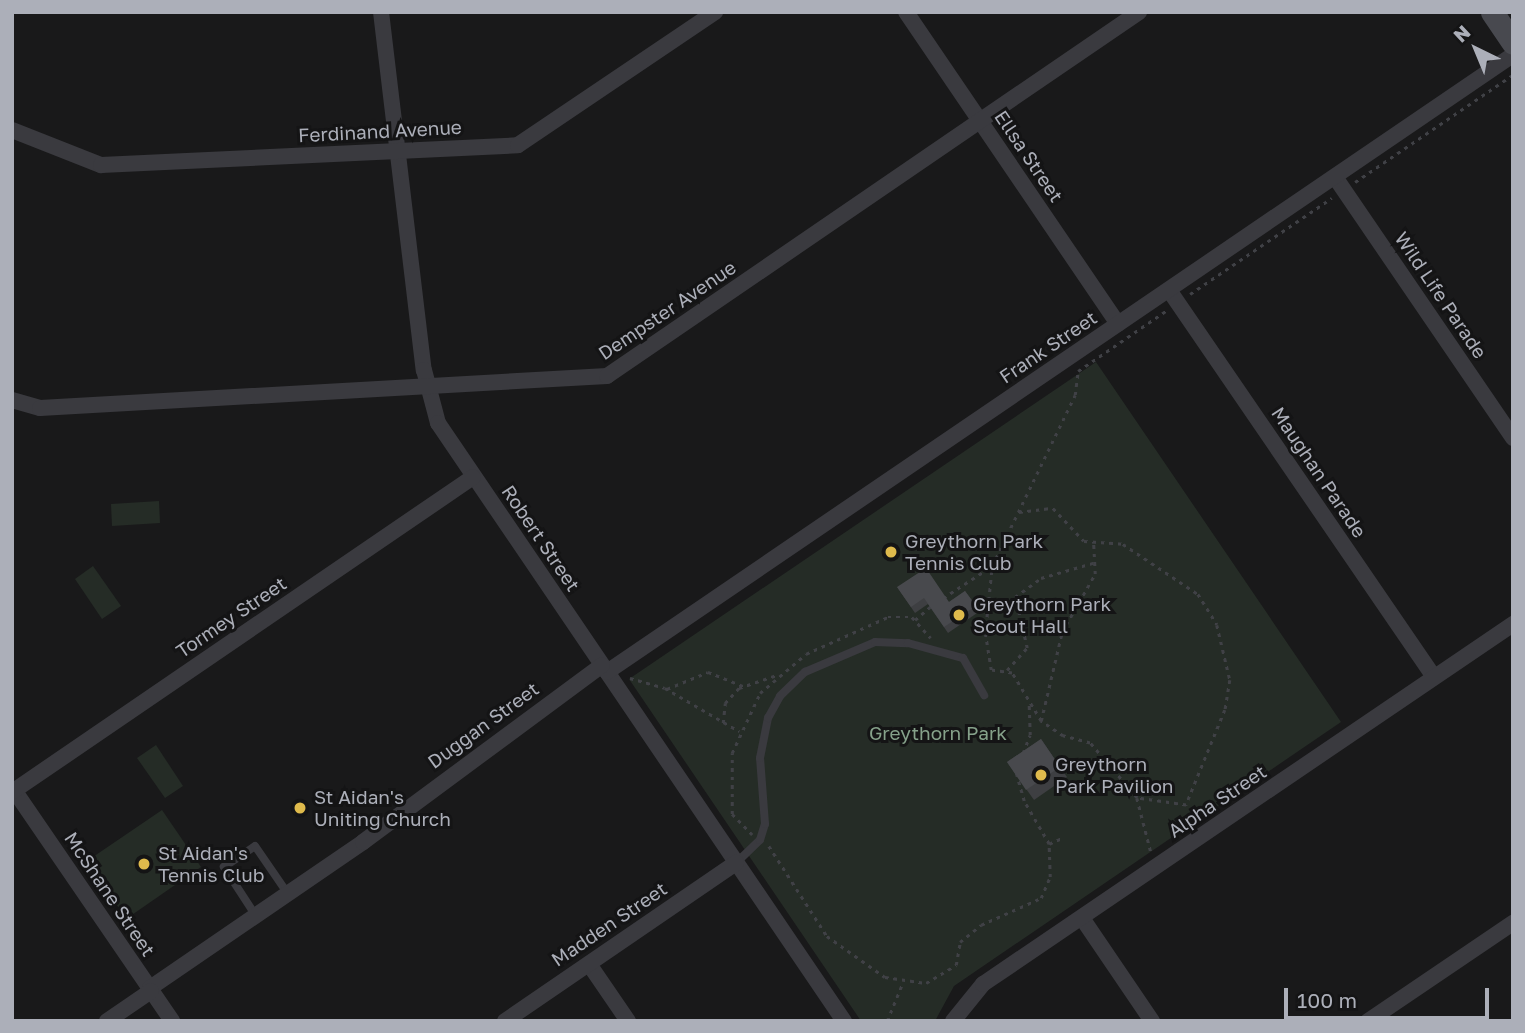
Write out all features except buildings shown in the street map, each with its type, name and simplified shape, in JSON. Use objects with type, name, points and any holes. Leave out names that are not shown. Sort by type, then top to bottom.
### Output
[{"type":"main road","points":[[1492,12],[1513,43]]},
{"type":"street","name":"Robert Street","points":[[381,12],[426,389],[438,423],[844,1021]]},
{"type":"street","name":"Ferdinand Avenue","points":[[12,130],[101,165],[397,151],[527,141],[715,12]]},
{"type":"street","name":"Ellsa Street","points":[[906,12],[1118,324]]},
{"type":"street","name":"Dempster Avenue","points":[[12,400],[40,408],[426,389],[614,374],[1139,12]]},
{"type":"street","name":"Frank Street","points":[[604,669],[1513,55]]},
{"type":"street","name":"Wild Life Parade","points":[[1335,177],[1513,438]]},
{"type":"street","name":"Maughan Parade","points":[[1169,289],[1434,677]]},
{"type":"street","name":"Tormey Street","points":[[13,791],[473,477]]},
{"type":"street","name":"Alpha Street","points":[[953,1021],[976,989],[1513,624]]},
{"type":"street","name":"Duggan Street","points":[[107,1021],[604,669]]},
{"type":"street","name":"McShane Street","points":[[13,791],[172,1021]]},
{"type":"street","name":"Madden Street","points":[[505,1021],[736,863]]},
{"type":"street","points":[[1082,918],[1152,1021]]},
{"type":"street","points":[[1368,1021],[1513,923]]},
{"type":"street","points":[[589,964],[628,1021]]},
{"type":"lane","points":[[736,863],[760,840],[766,813],[761,744],[772,707],[789,686],[821,663],[875,642],[948,650],[963,658],[984,695]]},
{"type":"lane","points":[[256,916],[224,867],[255,846],[288,894]]},
{"type":"path","points":[[1096,562],[1041,578],[1015,597],[1027,648],[1007,670],[991,670],[986,652],[984,601],[992,566],[1019,512],[1053,508],[1070,532],[1093,540],[1123,544],[1198,594],[1217,625],[1230,680],[1225,710],[1186,805],[1137,798]]},
{"type":"path","points":[[1041,722],[1062,632],[1086,596],[1096,562],[1093,540]]},
{"type":"path","points":[[723,723],[725,703],[743,686],[780,674],[873,623],[915,620],[992,566]]},
{"type":"path","points":[[915,620],[948,650]]},
{"type":"path","points":[[1007,670],[1041,722],[1090,743],[1137,798],[1151,854]]},
{"type":"path","points":[[667,689],[708,672],[743,686]]},
{"type":"path","points":[[780,674],[746,711],[732,753],[732,814],[760,840],[827,936],[867,968],[903,982],[926,984],[956,965],[960,942],[981,925],[1041,898],[1050,877],[1049,844],[1014,774],[1030,735],[1028,702]]},
{"type":"path","points":[[625,676],[667,689],[739,732]]},
{"type":"path","points":[[1049,844],[1062,838]]},
{"type":"path","points":[[887,1021],[903,982]]},
{"type":"green space","name":"Greythorn Park","points":[[1096,362],[1341,722],[954,986],[935,1021],[861,1021],[629,679]]},
{"type":"green space","points":[[159,501],[160,523],[112,526],[111,504]]},
{"type":"green space","points":[[93,566],[121,606],[102,619],[75,579]]},
{"type":"green space","points":[[156,745],[183,786],[165,798],[137,758]]},
{"type":"green space","name":"St Aidan's Tennis Club","points":[[162,810],[201,867],[126,919],[87,861]]},
{"type":"place","name":"Greythorn Park Tennis Club","points":[[891,552]]},
{"type":"place","name":"Greythorn Park Scout Hall","points":[[959,615]]},
{"type":"place","name":"Greythorn Park Pavilion","points":[[1041,775]]},
{"type":"place","name":"St Aidan's Uniting Church","points":[[300,808]]},
{"type":"place","name":"St Aidan's Tennis Club","points":[[144,864]]}]
